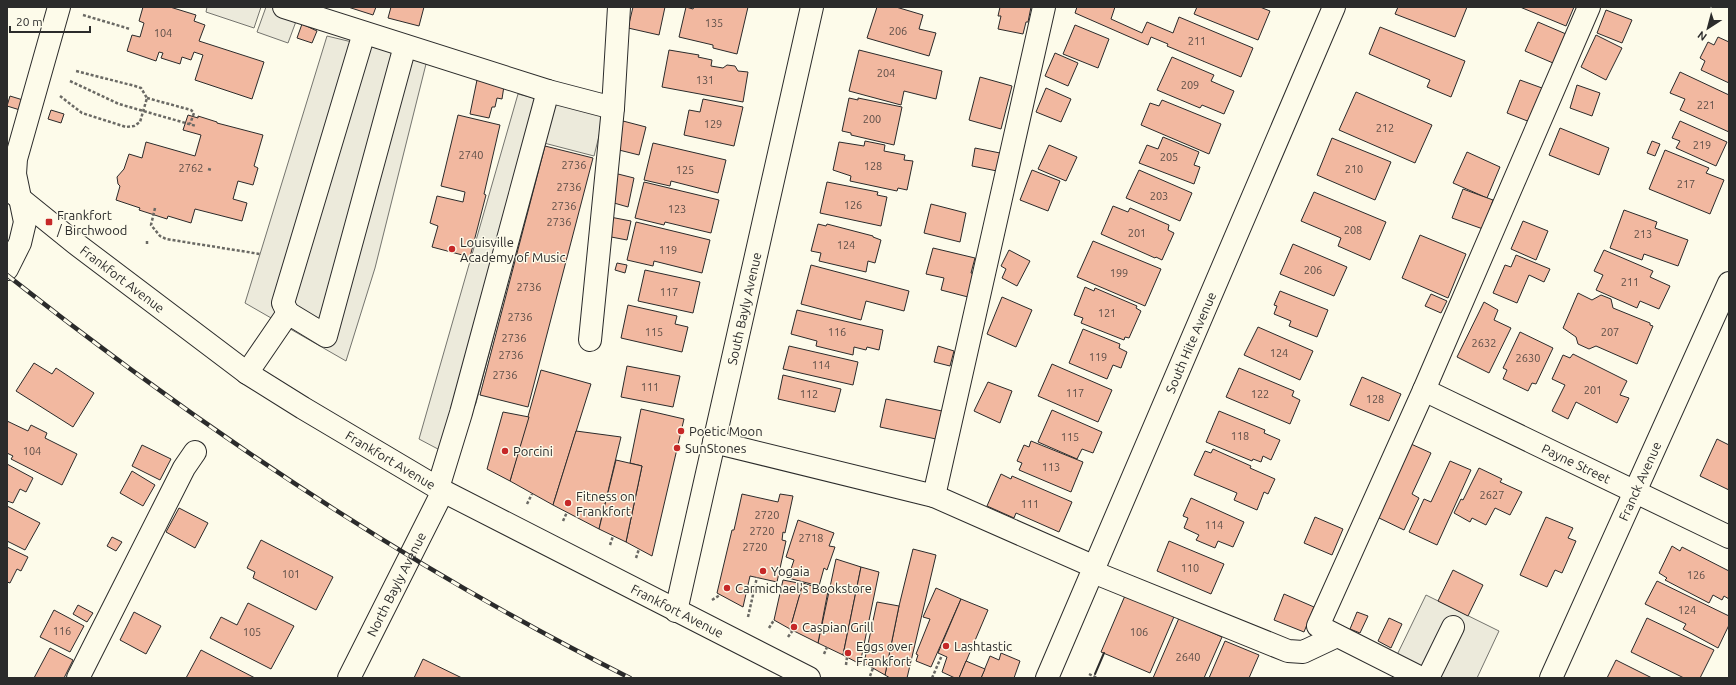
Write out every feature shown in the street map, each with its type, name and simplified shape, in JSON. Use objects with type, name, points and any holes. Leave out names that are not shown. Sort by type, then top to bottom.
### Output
[{"type":"street","points":[[284,7],[548,91],[613,108]]},
{"type":"street","points":[[590,340],[613,108],[619,7]]},
{"type":"street","name":"South Bayly Avenue","points":[[676,611],[812,7]]},
{"type":"street","points":[[934,496],[1044,7]]},
{"type":"street","name":"South Hite Avenue","points":[[1047,678],[1334,7]]},
{"type":"street","points":[[1421,678],[1318,626],[1424,390],[1589,7]]},
{"type":"street","points":[[7,269],[20,244],[26,222],[14,193],[16,159],[68,10]]},
{"type":"street","points":[[364,33],[283,303],[288,313],[326,336],[404,46]]},
{"type":"street","name":"North Bayly Avenue","points":[[349,678],[440,489],[548,91]]},
{"type":"street","name":"Frankfort Avenue","points":[[14,193],[75,243],[247,373],[303,408],[440,489],[808,678]]},
{"type":"street","name":"Franck Avenue","points":[[1551,678],[1634,491],[1729,284]]},
{"type":"street","points":[[247,373],[288,313]]},
{"type":"street","name":"Payne Street","points":[[1424,390],[1729,537]]},
{"type":"street","points":[[714,442],[934,496],[1094,569],[1288,651],[1303,652],[1338,636]]},
{"type":"street","points":[[78,678],[184,468],[195,452]]},
{"type":"street","points":[[1428,678],[1453,627]]},
{"type":"path","points":[[68,10],[130,29]]},
{"type":"path","points":[[60,96],[82,113],[126,127],[134,126],[140,122],[147,98],[144,92],[135,86],[76,71]]},
{"type":"path","points":[[70,81],[113,101],[143,112],[196,126]]},
{"type":"path","points":[[147,98],[191,110],[194,112],[190,124]]},
{"type":"path","points":[[208,169],[212,170]]},
{"type":"path","points":[[155,208],[151,225],[162,238],[260,254]]},
{"type":"path","points":[[528,504],[532,494]]},
{"type":"path","points":[[563,522],[567,512]]},
{"type":"path","points":[[610,545],[613,536]]},
{"type":"path","points":[[636,558],[639,549]]},
{"type":"path","points":[[748,617],[757,577]]},
{"type":"path","points":[[712,600],[720,595]]},
{"type":"path","points":[[769,628],[774,620]]},
{"type":"path","points":[[788,637],[793,630],[790,629]]},
{"type":"path","points":[[824,654],[827,647]]},
{"type":"path","points":[[932,678],[942,655]]},
{"type":"path","points":[[846,665],[847,657]]},
{"type":"path","points":[[870,676],[873,668]]},
{"type":"path","points":[[1089,674],[1097,678]]},
{"type":"shaded area","points":[[207,7],[261,7],[254,28],[206,12]]},
{"type":"shaded area","points":[[266,7],[271,7],[298,16],[288,43],[257,32]]},
{"type":"shaded area","points":[[327,36],[427,60],[375,268],[346,361],[245,303]]},
{"type":"shaded area","points":[[518,94],[604,116],[594,156],[544,143],[476,403],[453,457],[419,439]]},
{"type":"shaded area","points":[[1426,595],[1499,631],[1477,678],[1439,678],[1396,657]]},
{"type":"building","points":[[143,7],[170,7],[196,15],[194,21],[205,25],[199,41],[264,62],[252,99],[195,80],[203,55],[194,52],[191,60],[182,57],[180,64],[161,58],[163,53],[159,52],[156,61],[127,51],[132,35],[140,37],[144,23],[139,21]]},
{"type":"building","points":[[348,7],[376,7],[373,15]]},
{"type":"building","points":[[391,7],[424,7],[419,26],[388,18]]},
{"type":"building","points":[[633,7],[665,7],[659,35],[628,28]]},
{"type":"building","points":[[686,7],[693,9],[694,7],[748,7],[737,54],[713,48],[713,45],[679,37]]},
{"type":"building","points":[[877,7],[896,7],[923,15],[919,29],[936,33],[929,56],[867,38]]},
{"type":"building","points":[[1000,7],[1031,7],[1028,22],[1026,22],[1023,34],[998,29],[1001,16],[998,16]]},
{"type":"building","points":[[1077,7],[1115,7],[1111,19],[1142,33],[1147,22],[1173,33],[1179,17],[1253,48],[1241,77],[1167,46],[1168,44],[1151,37],[1148,45],[1075,13]]},
{"type":"building","points":[[1197,7],[1260,7],[1270,11],[1258,40],[1194,14]]},
{"type":"building","points":[[1398,7],[1467,7],[1455,37],[1395,14]]},
{"type":"building","points":[[1520,7],[1574,7],[1566,26]]},
{"type":"building","points":[[1606,10],[1632,20],[1622,43],[1597,33]]},
{"type":"building","points":[[1538,22],[1566,34],[1553,63],[1525,51]]},
{"type":"building","points":[[302,24],[317,31],[312,43],[297,38]]},
{"type":"building","points":[[1075,25],[1109,39],[1098,68],[1063,54]]},
{"type":"building","points":[[1380,27],[1465,61],[1451,97],[1427,87],[1430,80],[1369,54]]},
{"type":"building","points":[[1596,35],[1622,48],[1606,80],[1581,67]]},
{"type":"building","points":[[1718,37],[1729,42],[1729,83],[1701,70],[1705,61],[1700,58],[1708,42],[1714,45]]},
{"type":"building","points":[[669,50],[699,55],[698,57],[712,60],[711,66],[723,68],[727,65],[735,66],[738,71],[748,72],[743,102],[662,87]]},
{"type":"building","points":[[859,50],[942,71],[936,99],[904,91],[901,105],[849,91]]},
{"type":"building","points":[[1055,53],[1078,63],[1068,86],[1045,76]]},
{"type":"building","points":[[1172,57],[1214,75],[1211,81],[1234,91],[1224,114],[1202,105],[1200,108],[1157,90]]},
{"type":"building","points":[[1680,72],[1729,95],[1729,132],[1680,110],[1685,99],[1670,93]]},
{"type":"building","points":[[980,77],[1012,86],[1001,129],[969,120]]},
{"type":"building","points":[[477,80],[504,86],[502,99],[497,98],[495,107],[492,107],[489,118],[470,114]]},
{"type":"building","points":[[1520,80],[1542,88],[1530,122],[1507,113]]},
{"type":"building","points":[[1577,85],[1600,93],[1592,116],[1570,108]]},
{"type":"building","points":[[1046,88],[1071,99],[1061,122],[1036,112]]},
{"type":"building","points":[[1356,92],[1432,125],[1415,163],[1339,130]]},
{"type":"building","points":[[10,96],[23,100],[20,110],[7,106]]},
{"type":"building","points":[[849,98],[858,100],[858,98],[902,107],[894,145],[851,135],[851,133],[842,131]]},
{"type":"building","points":[[703,99],[743,107],[734,146],[684,135],[689,110],[700,112]]},
{"type":"building","points":[[1162,100],[1221,124],[1209,154],[1141,125],[1150,103],[1159,106]]},
{"type":"building","points":[[51,110],[64,114],[61,123],[48,119]]},
{"type":"building","points":[[188,115],[198,118],[198,116],[217,123],[263,135],[254,166],[258,168],[253,185],[238,181],[233,199],[247,203],[242,221],[195,209],[191,223],[168,216],[167,219],[139,210],[140,208],[116,200],[120,186],[118,184],[117,177],[124,169],[129,154],[142,158],[146,142],[195,156],[201,135],[183,130]]},
{"type":"building","points":[[458,115],[500,125],[484,194],[486,195],[470,257],[432,247],[438,226],[430,223],[437,196],[463,202],[465,192],[441,186]]},
{"type":"building","points":[[623,121],[646,127],[639,155],[615,149]]},
{"type":"building","points":[[1680,121],[1727,142],[1716,166],[1676,148],[1680,141],[1672,138]]},
{"type":"building","points":[[1560,128],[1609,148],[1599,175],[1549,155]]},
{"type":"building","points":[[1163,137],[1199,152],[1194,165],[1200,167],[1194,184],[1139,163],[1147,145],[1158,149]]},
{"type":"building","points":[[1332,138],[1391,162],[1375,200],[1317,175]]},
{"type":"building","points":[[865,141],[885,145],[884,151],[905,155],[904,160],[913,161],[907,190],[898,188],[897,191],[850,181],[851,176],[833,170],[839,142],[864,146]]},
{"type":"building","points":[[1652,141],[1660,144],[1655,156],[1647,153]]},
{"type":"building","points":[[653,143],[726,160],[718,193],[671,181],[670,186],[644,180]]},
{"type":"building","points":[[1049,145],[1077,157],[1066,181],[1038,169]]},
{"type":"building","points":[[545,146],[593,158],[528,407],[480,395]]},
{"type":"building","points":[[975,148],[1000,153],[997,171],[972,166]]},
{"type":"building","points":[[1665,150],[1709,168],[1706,173],[1724,180],[1710,214],[1649,189]]},
{"type":"building","points":[[1467,152],[1500,167],[1487,198],[1453,183]]},
{"type":"building","points":[[1032,170],[1060,181],[1048,211],[1020,200]]},
{"type":"building","points":[[1139,170],[1192,193],[1180,221],[1126,198]]},
{"type":"building","points":[[614,173],[634,178],[628,207],[607,201]]},
{"type":"building","points":[[644,182],[719,200],[711,233],[665,222],[664,225],[635,218]]},
{"type":"building","points":[[827,182],[878,192],[877,195],[887,197],[881,226],[820,213]]},
{"type":"building","points":[[1463,189],[1493,200],[1483,229],[1452,218]]},
{"type":"building","points":[[1314,192],[1386,222],[1370,260],[1338,246],[1341,238],[1301,221]]},
{"type":"building","points":[[931,204],[966,213],[960,242],[924,233]]},
{"type":"building","points":[[1113,206],[1128,212],[1130,208],[1169,225],[1168,230],[1174,233],[1162,260],[1101,234]]},
{"type":"building","points":[[1624,210],[1657,222],[1655,228],[1688,240],[1678,266],[1644,254],[1642,260],[1610,248]]},
{"type":"building","points":[[610,217],[631,221],[627,240],[606,236]]},
{"type":"building","points":[[1523,221],[1548,231],[1536,260],[1511,249]]},
{"type":"building","points":[[636,222],[710,240],[702,273],[654,261],[653,266],[627,260]]},
{"type":"building","points":[[818,224],[826,226],[827,224],[873,236],[881,240],[875,263],[868,261],[866,272],[819,261],[821,253],[811,251]]},
{"type":"building","points":[[1420,235],[1466,254],[1448,298],[1402,278]]},
{"type":"building","points":[[1093,241],[1161,269],[1145,306],[1077,277]]},
{"type":"building","points":[[1293,244],[1347,267],[1334,296],[1280,274]]},
{"type":"building","points":[[933,248],[975,258],[971,273],[974,274],[968,297],[941,290],[944,278],[926,274]]},
{"type":"building","points":[[1009,250],[1030,261],[1017,286],[1002,278],[1006,269],[1001,266]]},
{"type":"building","points":[[1604,250],[1653,271],[1650,277],[1670,286],[1659,309],[1640,301],[1637,308],[1596,290],[1603,275],[1594,271]]},
{"type":"building","points":[[1516,255],[1550,269],[1544,282],[1529,275],[1517,303],[1493,293],[1505,265],[1511,267]]},
{"type":"building","points":[[617,263],[627,265],[625,273],[615,270]]},
{"type":"building","points":[[811,265],[909,291],[904,311],[866,301],[861,320],[801,304]]},
{"type":"building","points":[[645,270],[700,282],[693,313],[638,301]]},
{"type":"building","points":[[1085,287],[1094,291],[1095,288],[1137,306],[1136,308],[1141,311],[1129,338],[1125,337],[1124,340],[1081,323],[1083,318],[1074,315]]},
{"type":"building","points":[[1280,291],[1328,310],[1317,337],[1289,326],[1291,321],[1274,314],[1277,306],[1274,305]]},
{"type":"building","points":[[1578,293],[1592,300],[1601,295],[1611,299],[1613,308],[1650,323],[1650,325],[1653,326],[1637,364],[1596,346],[1589,349],[1578,344],[1576,337],[1563,328]]},
{"type":"building","points":[[1431,294],[1447,301],[1441,313],[1425,306]]},
{"type":"building","points":[[1002,297],[1032,310],[1016,347],[987,334]]},
{"type":"building","points":[[1484,302],[1498,310],[1494,320],[1511,328],[1489,373],[1457,357]]},
{"type":"building","points":[[628,305],[677,316],[675,324],[688,327],[682,352],[621,338]]},
{"type":"building","points":[[797,310],[883,330],[879,350],[867,347],[866,350],[854,347],[853,355],[816,346],[817,341],[791,334]]},
{"type":"building","points":[[1258,327],[1313,351],[1300,380],[1244,355]]},
{"type":"building","points":[[1083,329],[1120,344],[1119,348],[1127,352],[1121,368],[1113,365],[1107,379],[1069,363]]},
{"type":"building","points":[[1520,332],[1553,348],[1536,384],[1532,383],[1528,391],[1503,379],[1507,370],[1503,368]]},
{"type":"building","points":[[789,346],[858,362],[853,385],[783,369]]},
{"type":"building","points":[[938,346],[954,351],[950,366],[934,362]]},
{"type":"building","points":[[1573,354],[1627,381],[1620,395],[1629,398],[1617,423],[1576,402],[1568,419],[1552,411],[1565,385],[1552,379],[1563,355],[1570,358]]},
{"type":"building","points":[[34,363],[52,374],[56,368],[94,393],[73,427],[16,391]]},
{"type":"building","points":[[1052,364],[1112,390],[1098,422],[1038,396]]},
{"type":"building","points":[[627,366],[680,376],[673,407],[621,397]]},
{"type":"building","points":[[1239,368],[1294,391],[1292,396],[1300,400],[1290,424],[1226,397]]},
{"type":"building","points":[[541,370],[591,384],[553,505],[510,481]]},
{"type":"building","points":[[783,375],[841,389],[835,412],[778,399]]},
{"type":"building","points":[[1362,377],[1401,394],[1389,421],[1350,405]]},
{"type":"building","points":[[988,382],[1012,391],[1000,423],[974,411]]},
{"type":"building","points":[[886,399],[942,411],[936,439],[880,427]]},
{"type":"building","points":[[641,409],[684,419],[652,556],[626,542],[642,466],[630,463]]},
{"type":"building","points":[[1052,410],[1102,432],[1093,453],[1082,449],[1077,459],[1038,442]]},
{"type":"building","points":[[1219,411],[1265,430],[1264,433],[1280,440],[1271,460],[1263,456],[1261,462],[1253,459],[1252,461],[1206,442]]},
{"type":"building","name":"Porcini","points":[[503,412],[529,417],[510,481],[487,469]]},
{"type":"building","points":[[7,421],[28,431],[31,425],[47,433],[45,438],[77,454],[62,485],[11,459],[13,456],[7,453]]},
{"type":"building","points":[[576,431],[621,437],[599,529],[553,505]]},
{"type":"building","points":[[1717,439],[1729,445],[1729,490],[1700,476]]},
{"type":"building","points":[[1031,441],[1083,462],[1071,492],[1019,470],[1022,463],[1017,461],[1024,445],[1029,447]]},
{"type":"building","points":[[1411,444],[1431,453],[1412,494],[1419,498],[1404,530],[1377,517]]},
{"type":"building","points":[[142,445],[171,459],[160,480],[132,466]]},
{"type":"building","points":[[1213,449],[1251,466],[1250,468],[1275,479],[1268,494],[1264,492],[1257,510],[1234,500],[1237,493],[1194,475],[1205,451],[1211,453]]},
{"type":"building","points":[[616,460],[642,466],[626,542],[599,529]]},
{"type":"building","points":[[1450,461],[1471,470],[1437,545],[1409,532],[1424,499],[1431,502]]},
{"type":"building","points":[[7,464],[33,478],[26,492],[20,489],[13,503],[7,501]]},
{"type":"building","points":[[1479,468],[1502,479],[1500,482],[1522,492],[1510,515],[1495,508],[1486,525],[1472,518],[1470,522],[1454,513],[1461,499],[1463,500]]},
{"type":"building","points":[[132,471],[155,485],[143,506],[120,493]]},
{"type":"building","points":[[1001,474],[1011,479],[1012,476],[1072,502],[1059,532],[1016,513],[1014,518],[987,506]]},
{"type":"building","points":[[742,494],[778,502],[780,494],[793,496],[785,533],[783,532],[782,540],[786,541],[777,582],[750,576],[743,607],[717,593]]},
{"type":"building","points":[[1191,498],[1244,522],[1233,547],[1218,541],[1215,548],[1196,540],[1199,535],[1184,528],[1188,518],[1183,516]]},
{"type":"building","points":[[7,506],[40,523],[25,550],[7,541]]},
{"type":"building","points":[[179,508],[208,523],[195,548],[166,532]]},
{"type":"building","points":[[1315,517],[1343,529],[1332,555],[1304,543]]},
{"type":"building","points":[[1546,517],[1573,528],[1568,538],[1576,541],[1562,573],[1555,570],[1547,587],[1520,575]]},
{"type":"building","points":[[798,520],[834,533],[829,546],[835,547],[827,570],[824,568],[819,586],[788,578],[794,560],[786,557]]},
{"type":"building","points":[[112,537],[122,542],[116,551],[107,546]]},
{"type":"building","points":[[261,540],[333,577],[316,610],[253,578],[255,572],[247,568]]},
{"type":"building","points":[[1169,541],[1224,564],[1211,594],[1157,571]]},
{"type":"building","points":[[1672,546],[1680,551],[1682,547],[1729,571],[1729,599],[1724,596],[1722,600],[1713,595],[1709,603],[1665,580],[1667,578],[1659,573]]},
{"type":"building","points":[[7,547],[28,557],[21,571],[17,569],[10,583],[7,582]]},
{"type":"building","points":[[913,549],[936,555],[907,678],[890,678],[885,675],[899,606]]},
{"type":"building","points":[[836,559],[861,567],[843,655],[818,643]]},
{"type":"building","points":[[861,567],[879,572],[860,664],[843,655]]},
{"type":"building","points":[[1453,570],[1483,585],[1468,616],[1438,601]]},
{"type":"building","points":[[783,580],[803,584],[790,629],[774,620]]},
{"type":"building","points":[[1657,581],[1729,616],[1729,625],[1718,648],[1683,629],[1686,624],[1645,604]]},
{"type":"building","points":[[803,583],[828,591],[818,643],[790,629]]},
{"type":"building","points":[[936,588],[961,599],[931,667],[916,661],[918,655],[916,654],[930,619],[923,617]]},
{"type":"building","points":[[1127,591],[1176,612],[1150,673],[1101,652]]},
{"type":"building","points":[[1284,594],[1314,607],[1304,632],[1274,620]]},
{"type":"building","points":[[961,599],[988,610],[959,678],[955,678],[942,672],[947,657],[938,653]]},
{"type":"building","points":[[877,602],[899,606],[885,675],[864,663]]},
{"type":"building","points":[[248,603],[294,626],[271,669],[210,638],[221,617],[237,625]]},
{"type":"building","points":[[78,605],[93,613],[87,622],[73,614]]},
{"type":"building","points":[[54,610],[84,626],[70,652],[40,637]]},
{"type":"building","points":[[134,612],[161,626],[146,654],[120,640]]},
{"type":"building","points":[[1357,612],[1368,616],[1360,633],[1350,629]]},
{"type":"building","points":[[1179,618],[1222,637],[1204,678],[1153,678]]},
{"type":"building","points":[[1389,618],[1402,624],[1391,648],[1378,641]]},
{"type":"building","points":[[1647,618],[1714,650],[1700,678],[1684,678],[1631,652]]},
{"type":"building","points":[[1225,641],[1259,655],[1249,678],[1209,678]]},
{"type":"building","points":[[50,648],[73,660],[64,678],[34,678]]},
{"type":"building","points":[[201,650],[255,678],[186,678]]},
{"type":"building","points":[[1001,653],[1020,661],[1014,678],[981,678],[990,656],[999,660]]},
{"type":"building","points":[[423,659],[462,678],[414,678]]},
{"type":"building","points":[[1616,660],[1652,678],[1607,678]]},
{"type":"building","points":[[966,661],[985,669],[981,678],[959,678]]},
{"type":"railway","points":[[7,275],[155,387],[308,493],[466,590],[547,635],[630,678]]},
{"type":"wall","points":[[1095,674],[1104,653]]},
{"type":"place","name":"Frankfort / Birchwood","points":[[49,222]]},
{"type":"place","name":"Louisville Academy of Music","points":[[452,249]]},
{"type":"place","name":"Poetic Moon","points":[[681,431]]},
{"type":"place","name":"SunStones","points":[[677,448]]},
{"type":"place","name":"Porcini","points":[[505,451]]},
{"type":"place","name":"Fitness on Frankfort","points":[[568,503]]},
{"type":"place","name":"Yogaia","points":[[763,571]]},
{"type":"place","name":"Carmichael's Bookstore","points":[[727,588]]},
{"type":"place","name":"Caspian Grill","points":[[794,627]]},
{"type":"place","name":"Lashtastic","points":[[946,646]]},
{"type":"place","name":"Eggs over Frankfort","points":[[848,653]]}]
